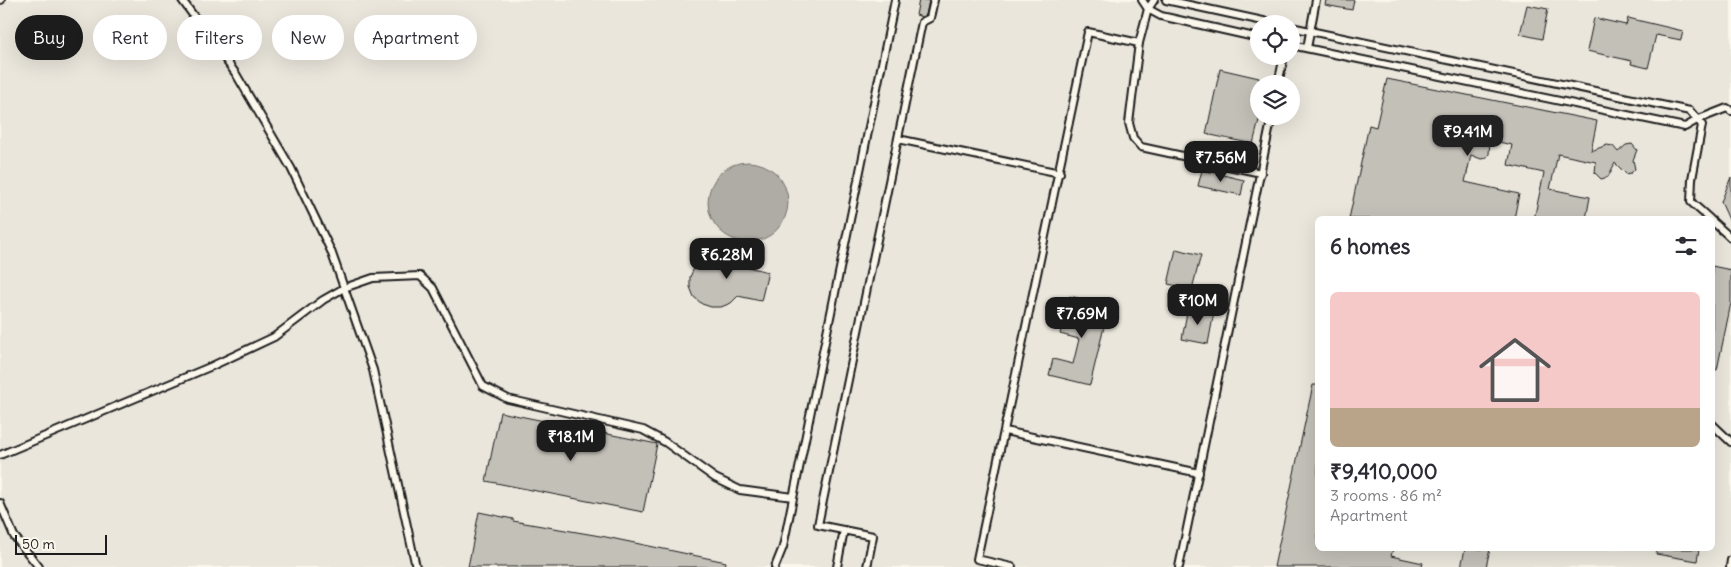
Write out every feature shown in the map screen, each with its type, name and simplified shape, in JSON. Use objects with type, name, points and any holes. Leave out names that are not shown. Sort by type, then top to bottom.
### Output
[{"type":"lane","points":[[182,0],[236,74],[291,168],[331,251],[373,370],[416,567]]},
{"type":"lane","points":[[775,567],[783,547],[895,0]]},
{"type":"lane","points":[[867,567],[873,536],[818,525],[922,22],[930,18],[934,0]]},
{"type":"lane","points":[[1142,0],[1148,8],[1161,16],[1250,36]]},
{"type":"lane","points":[[1154,0],[1148,8],[1139,43],[1129,124],[1133,138],[1141,147],[1260,172]]},
{"type":"lane","points":[[1166,0],[1250,18]]},
{"type":"lane","points":[[1307,48],[1316,0]]},
{"type":"lane","points":[[1300,28],[1690,111],[1699,119],[1702,125],[1692,179],[1691,202],[1707,216]]},
{"type":"lane","points":[[1012,567],[977,559],[1060,173],[1088,32],[1139,43]]},
{"type":"lane","points":[[1300,47],[1685,127],[1699,119],[1727,108],[1731,111]]},
{"type":"lane","points":[[1179,567],[1270,125]]},
{"type":"lane","points":[[898,139],[1060,173]]},
{"type":"lane","points":[[1715,224],[1731,238]]},
{"type":"lane","points":[[0,456],[212,366],[274,337],[323,300],[344,288],[373,278],[420,276],[433,288],[483,386],[508,399],[643,430],[665,442],[716,478],[740,490],[793,497]]},
{"type":"lane","points":[[1715,427],[1731,442]]},
{"type":"lane","points":[[1005,431],[1199,472]]},
{"type":"lane","points":[[0,503],[14,536],[39,567]]},
{"type":"lane","points":[[836,567],[844,530]]},
{"type":"lane","points":[[1730,567],[1731,560]]},
{"type":"shaded area","points":[[0,0],[1731,0],[1731,567],[0,567]]},
{"type":"shaded area","points":[[748,162],[763,165],[776,174],[785,187],[788,202],[785,217],[776,230],[763,239],[748,242],[733,239],[720,230],[711,217],[708,202],[711,187],[720,174],[733,165]]},
{"type":"building","points":[[919,0],[929,0],[926,15],[922,17],[916,15]]},
{"type":"building","points":[[1326,0],[1354,0],[1352,10],[1325,5]]},
{"type":"building","points":[[1527,5],[1548,9],[1542,39],[1520,34]]},
{"type":"building","points":[[1594,18],[1626,25],[1628,18],[1683,31],[1681,40],[1656,35],[1648,68],[1631,64],[1632,61],[1587,51]]},
{"type":"building","points":[[1220,69],[1250,76],[1250,125],[1258,125],[1253,144],[1206,134]]},
{"type":"building","points":[[1387,79],[1597,121],[1591,151],[1607,145],[1613,146],[1618,152],[1626,145],[1632,144],[1637,150],[1633,160],[1635,169],[1631,173],[1626,174],[1615,163],[1608,177],[1601,179],[1595,173],[1596,162],[1558,154],[1550,189],[1590,197],[1587,216],[1535,216],[1544,173],[1508,165],[1512,145],[1490,140],[1489,154],[1486,158],[1481,159],[1471,155],[1465,182],[1519,194],[1515,216],[1350,216],[1369,125],[1376,127]]},
{"type":"building","points":[[1202,170],[1244,180],[1241,195],[1198,186]]},
{"type":"building","points":[[1731,177],[1731,224],[1721,202]]},
{"type":"building","points":[[1176,249],[1201,255],[1192,289],[1168,284]]},
{"type":"building","points":[[735,251],[751,254],[748,267],[768,272],[761,301],[738,296],[731,303],[721,307],[711,307],[702,304],[694,297],[690,287],[690,277],[694,268],[701,260],[710,256],[721,256],[732,261]]},
{"type":"building","points":[[1715,267],[1731,270],[1731,303],[1717,370],[1715,370]]},
{"type":"building","points":[[1070,296],[1109,306],[1090,385],[1049,375],[1053,359],[1073,364],[1079,339],[1060,334]]},
{"type":"building","points":[[1188,307],[1214,312],[1208,344],[1182,339]]},
{"type":"building","points":[[1313,385],[1315,385],[1315,551],[1392,551],[1391,556],[1423,563],[1422,567],[1274,567]]},
{"type":"building","points":[[500,412],[657,444],[643,512],[486,481]]},
{"type":"building","points":[[479,512],[513,519],[513,521],[606,537],[726,562],[725,567],[468,567]]},
{"type":"building","points":[[1465,551],[1490,551],[1486,567],[1461,567]]},
{"type":"building","points":[[1657,551],[1699,551],[1697,561],[1656,554]]}]
